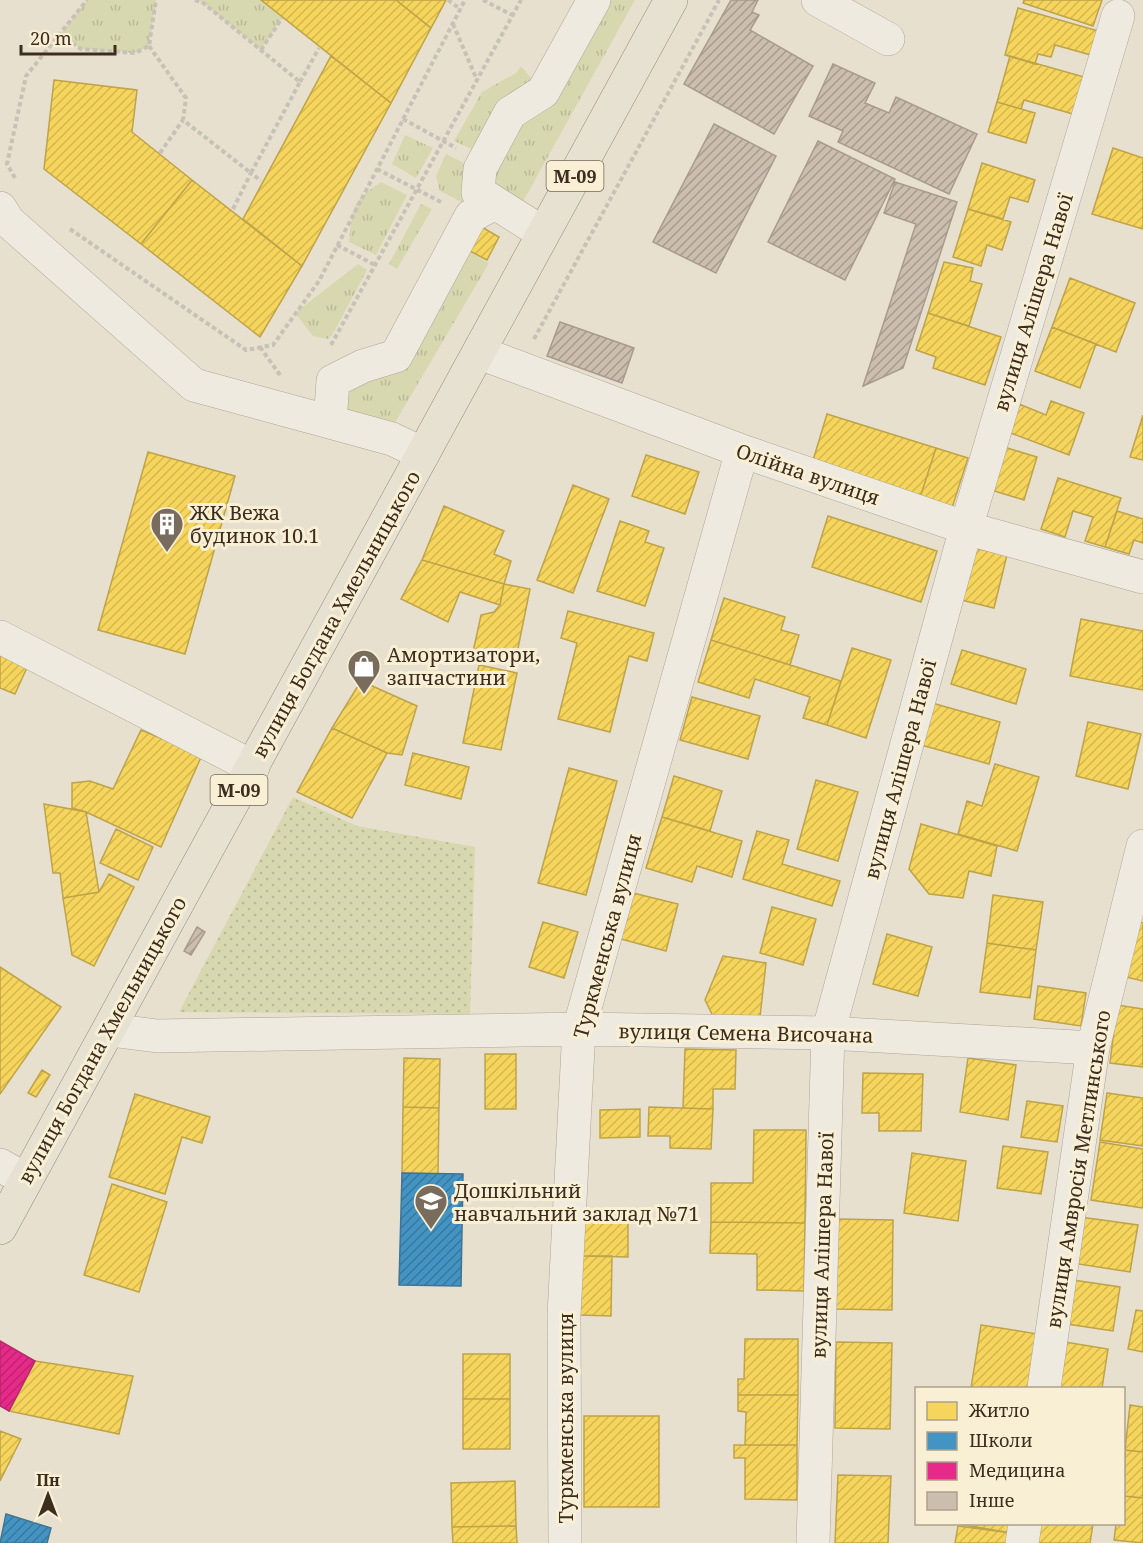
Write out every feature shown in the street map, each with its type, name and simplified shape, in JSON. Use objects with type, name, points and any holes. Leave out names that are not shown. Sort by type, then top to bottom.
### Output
[{"type":"main road","name":"вулиця Богдана Хмельницького","points":[[0,1228],[13,1173],[110,1030],[671,0]]},
{"type":"street","points":[[543,233],[478,192],[480,169],[510,114],[543,92],[594,0]]},
{"type":"street","points":[[818,0],[888,39]]},
{"type":"street","name":"вулиця Алішера Навої","points":[[813,1543],[828,1033],[966,528],[1118,16]]},
{"type":"street","points":[[8,195],[8,221],[194,385],[392,439],[423,454]]},
{"type":"street","points":[[330,422],[333,381],[363,366],[396,356],[471,216],[495,203]]},
{"type":"street","name":"Олійна вулиця","points":[[480,353],[742,451],[966,528],[1143,577]]},
{"type":"street","name":"Туркменська вулиця","points":[[565,1543],[565,1304],[579,1029],[742,451]]},
{"type":"street","points":[[0,636],[253,767]]},
{"type":"street","name":"вулиця Амвросія Метлинського","points":[[1044,1387],[1093,1048],[1143,846]]},
{"type":"street","name":"вулиця Семена Височана","points":[[110,1030],[157,1036],[579,1029],[828,1033],[1093,1048]]},
{"type":"street","points":[[1022,1543],[1025,1525]]},
{"type":"path","points":[[8,195],[7,164],[26,76],[87,0]]},
{"type":"path","points":[[156,0],[149,46],[186,98],[183,120],[160,153]]},
{"type":"path","points":[[194,0],[202,2],[300,82]]},
{"type":"path","points":[[448,0],[460,9]]},
{"type":"path","points":[[64,225],[246,350],[273,345],[319,281],[465,0]]},
{"type":"path","points":[[483,0],[513,15]]},
{"type":"path","points":[[326,356],[521,0]]},
{"type":"path","points":[[518,368],[719,0]]},
{"type":"path","points":[[261,50],[282,18]]},
{"type":"path","points":[[453,24],[477,80]]},
{"type":"path","points":[[60,34],[81,49],[135,53],[149,46]]},
{"type":"path","points":[[232,209],[319,48]]},
{"type":"path","points":[[403,119],[484,162]]},
{"type":"path","points":[[183,120],[261,181]]},
{"type":"path","points":[[337,245],[375,265]]},
{"type":"green space","points":[[87,0],[156,0],[149,46],[135,53],[81,49],[60,34]]},
{"type":"green space","points":[[194,0],[260,0],[282,18],[261,50],[202,2]]},
{"type":"green space","points":[[594,0],[635,0],[515,216],[479,180]]},
{"type":"green space","points":[[521,66],[536,84],[480,153],[454,141],[482,92],[516,73]]},
{"type":"green space","points":[[405,135],[433,148],[416,178],[392,164]]},
{"type":"green space","points":[[446,154],[470,166],[462,182],[462,202],[440,191],[436,176]]},
{"type":"green space","points":[[381,182],[407,195],[376,255],[349,242],[355,206],[363,195]]},
{"type":"green space","points":[[421,204],[432,209],[397,269],[389,264]]},
{"type":"green space","points":[[467,250],[489,263],[393,426],[347,413],[340,387],[352,380]]},
{"type":"green space","points":[[358,264],[367,270],[334,332],[328,339],[313,336],[295,313]]},
{"type":"green space","points":[[293,797],[357,826],[475,847],[470,1014],[179,1012]]},
{"type":"building: Житло","points":[[261,0],[396,0],[431,28],[391,103]]},
{"type":"building: Житло","points":[[396,0],[446,0],[431,28]]},
{"type":"building: Житло","points":[[1024,0],[1102,0],[1093,26],[1023,3]]},
{"type":"building: Житло","points":[[1018,8],[1105,33],[1098,57],[1055,45],[1051,57],[1038,54],[1035,64],[1005,55]]},
{"type":"building: Житло","points":[[331,56],[391,103],[302,266],[243,219]]},
{"type":"building: Житло","points":[[1010,56],[1084,77],[1073,114],[1024,100],[1021,109],[997,102]]},
{"type":"building: Житло","points":[[54,80],[137,90],[132,132],[192,180],[141,244],[44,169]]},
{"type":"building: Житло","points":[[997,102],[1035,113],[1026,143],[988,132]]},
{"type":"building: Житло","points":[[1113,148],[1143,158],[1143,229],[1092,214]]},
{"type":"building: Житло","points":[[982,163],[1035,180],[1028,202],[1010,197],[1003,219],[968,209]]},
{"type":"building: Житло","points":[[192,180],[302,266],[260,337],[141,244]]},
{"type":"building: Житло","points":[[968,209],[1011,222],[1002,250],[987,245],[981,266],[953,257]]},
{"type":"building: Житло","points":[[480,226],[499,237],[487,260],[468,250]]},
{"type":"building: Житло","points":[[944,262],[973,268],[970,281],[982,284],[969,326],[928,313]]},
{"type":"building: Житло","points":[[1070,278],[1135,303],[1116,352],[1052,327]]},
{"type":"building: Житло","points":[[928,313],[1001,337],[985,385],[933,368],[936,357],[916,350]]},
{"type":"building: Житло","points":[[1052,327],[1096,344],[1080,388],[1035,371]]},
{"type":"building: Житло","points":[[1051,401],[1084,413],[1069,455],[1008,432],[1019,404],[1046,415]]},
{"type":"building: Житло","points":[[827,414],[936,448],[919,501],[811,467]]},
{"type":"building: Житло","points":[[1143,415],[1143,460],[1130,457]]},
{"type":"building: Житло","points":[[1004,447],[1037,457],[1024,500],[991,490]]},
{"type":"building: Житло","points":[[936,448],[968,458],[951,511],[919,501]]},
{"type":"building: Житло","name":"ЖК Вежа будинок 10.1","points":[[148,452],[235,476],[185,654],[98,630]]},
{"type":"building: Житло","points":[[646,455],[699,472],[685,514],[632,496]]},
{"type":"building: Житло","points":[[1058,478],[1121,498],[1105,547],[1085,541],[1093,517],[1073,511],[1065,537],[1041,529]]},
{"type":"building: Житло","points":[[573,485],[609,499],[573,593],[537,580]]},
{"type":"building: Житло","points":[[444,506],[504,531],[494,554],[511,561],[504,584],[422,560]]},
{"type":"building: Житло","points":[[1117,511],[1143,519],[1143,543],[1134,540],[1129,554],[1105,547]]},
{"type":"building: Житло","points":[[828,516],[937,551],[921,602],[812,567]]},
{"type":"building: Житло","points":[[620,521],[649,531],[645,542],[664,548],[645,606],[597,591]]},
{"type":"building: Житло","points":[[970,547],[1007,555],[994,608],[957,599]]},
{"type":"building: Житло","points":[[422,560],[504,584],[500,605],[460,592],[448,622],[401,599]]},
{"type":"building: Житло","points":[[504,584],[530,589],[515,663],[473,652],[481,615],[494,612],[500,605]]},
{"type":"building: Житло","points":[[724,598],[785,617],[781,630],[799,635],[790,665],[711,640]]},
{"type":"building: Житло","points":[[568,611],[654,633],[647,661],[629,656],[610,732],[558,719],[577,643],[561,638]]},
{"type":"building: Житло","points":[[1081,619],[1143,631],[1143,690],[1070,676]]},
{"type":"building: Житло","points":[[711,640],[841,681],[827,725],[803,718],[810,697],[755,679],[749,698],[698,682]]},
{"type":"building: Житло","points":[[0,648],[30,661],[15,694],[0,688]]},
{"type":"building: Житло","points":[[852,648],[891,660],[866,738],[827,725]]},
{"type":"building: Житло","points":[[962,650],[1026,669],[1016,704],[951,684]]},
{"type":"building: Житло","points":[[479,665],[517,673],[501,750],[463,743]]},
{"type":"building: Житло","points":[[361,681],[417,706],[402,755],[387,753],[332,728]]},
{"type":"building: Житло","points":[[692,697],[760,716],[748,759],[680,740]]},
{"type":"building: Житло","points":[[932,703],[1000,722],[989,764],[921,745]]},
{"type":"building: Житло","points":[[1088,722],[1141,734],[1128,789],[1076,776]]},
{"type":"building: Житло","points":[[332,728],[387,753],[352,818],[297,792]]},
{"type":"building: Житло","points":[[141,730],[202,755],[161,847],[86,812],[72,808],[72,783],[90,781],[113,789]]},
{"type":"building: Житло","points":[[413,753],[469,767],[461,799],[405,785]]},
{"type":"building: Житло","points":[[995,764],[1039,777],[1017,851],[958,834],[967,801],[982,806]]},
{"type":"building: Житло","points":[[569,768],[617,781],[586,895],[538,883]]},
{"type":"building: Житло","points":[[674,776],[722,791],[710,831],[662,817]]},
{"type":"building: Житло","points":[[816,780],[858,792],[838,861],[797,849]]},
{"type":"building: Житло","points":[[44,804],[86,812],[99,892],[63,898],[60,873],[53,873]]},
{"type":"building: Житло","points":[[662,817],[742,841],[732,877],[697,866],[692,882],[646,868]]},
{"type":"building: Житло","points":[[921,824],[997,846],[991,876],[969,871],[963,898],[929,894],[909,869]]},
{"type":"building: Житло","points":[[116,829],[153,847],[138,880],[100,863]]},
{"type":"building: Житло","points":[[757,831],[789,840],[782,864],[840,881],[832,906],[743,879]]},
{"type":"building: Житло","points":[[109,874],[134,887],[94,966],[72,955],[63,898],[99,892]]},
{"type":"building: Житло","points":[[629,892],[678,904],[666,951],[617,938]]},
{"type":"building: Житло","points":[[993,895],[1043,902],[1036,950],[987,943]]},
{"type":"building: Житло","points":[[772,907],[816,919],[803,965],[760,953]]},
{"type":"building: Житло","points":[[543,922],[578,932],[564,978],[529,967]]},
{"type":"building: Житло","points":[[1140,922],[1143,923],[1143,981],[1126,977]]},
{"type":"building: Житло","points":[[887,934],[932,947],[918,996],[873,984]]},
{"type":"building: Житло","points":[[987,943],[1036,950],[1030,998],[980,992]]},
{"type":"building: Житло","points":[[723,956],[766,963],[760,1017],[713,1016],[705,1000]]},
{"type":"building: Житло","points":[[0,967],[61,1007],[0,1094]]},
{"type":"building: Житло","points":[[1038,986],[1086,993],[1081,1026],[1034,1019]]},
{"type":"building: Житло","points":[[1117,1005],[1143,1009],[1143,1067],[1110,1063]]},
{"type":"building: Житло","points":[[685,1049],[736,1050],[735,1089],[713,1089],[713,1109],[683,1108]]},
{"type":"building: Житло","points":[[485,1054],[516,1054],[516,1109],[485,1109]]},
{"type":"building: Житло","points":[[404,1058],[440,1059],[439,1108],[403,1107]]},
{"type":"building: Житло","points":[[968,1058],[1016,1065],[1008,1120],[960,1112]]},
{"type":"building: Житло","points":[[42,1070],[50,1075],[36,1097],[28,1093]]},
{"type":"building: Житло","points":[[863,1073],[923,1074],[921,1131],[879,1131],[879,1113],[862,1113]]},
{"type":"building: Житло","points":[[1107,1093],[1143,1098],[1143,1146],[1100,1140]]},
{"type":"building: Житло","points":[[135,1094],[210,1117],[202,1143],[182,1137],[165,1194],[109,1177]]},
{"type":"building: Житло","points":[[1027,1101],[1063,1106],[1057,1142],[1021,1137]]},
{"type":"building: Житло","points":[[403,1107],[439,1108],[438,1174],[402,1173]]},
{"type":"building: Житло","points":[[649,1107],[713,1109],[711,1149],[670,1148],[670,1136],[648,1136]]},
{"type":"building: Житло","points":[[640,1109],[640,1137],[600,1138],[600,1110]]},
{"type":"building: Житло","points":[[754,1130],[806,1130],[805,1223],[711,1222],[711,1183],[753,1183]]},
{"type":"building: Житло","points":[[1100,1142],[1143,1149],[1143,1208],[1091,1200]]},
{"type":"building: Житло","points":[[1003,1146],[1048,1152],[1041,1194],[997,1188]]},
{"type":"building: Житло","points":[[912,1153],[966,1161],[958,1221],[904,1213]]},
{"type":"building: Житло","points":[[112,1184],[167,1202],[139,1292],[84,1275]]},
{"type":"building: Житло","points":[[582,1211],[628,1212],[628,1257],[581,1256]]},
{"type":"building: Житло","points":[[1080,1217],[1138,1225],[1130,1272],[1072,1263]]},
{"type":"building: Житло","points":[[836,1219],[893,1220],[892,1310],[835,1309]]},
{"type":"building: Житло","points":[[711,1222],[805,1223],[804,1291],[757,1290],[757,1254],[710,1253]]},
{"type":"building: Житло","points":[[581,1256],[612,1256],[611,1316],[580,1315]]},
{"type":"building: Житло","points":[[1073,1280],[1120,1287],[1113,1331],[1067,1324]]},
{"type":"building: Житло","points":[[1136,1310],[1143,1311],[1143,1352],[1128,1349]]},
{"type":"building: Житло","points":[[981,1325],[1038,1334],[1029,1387],[971,1387]]},
{"type":"building: Житло","points":[[745,1339],[798,1339],[798,1395],[738,1395],[738,1379],[744,1379]]},
{"type":"building: Житло","points":[[836,1342],[892,1343],[890,1429],[835,1428]]},
{"type":"building: Житло","points":[[1065,1342],[1108,1349],[1102,1387],[1058,1387]]},
{"type":"building: Житло","points":[[463,1354],[510,1354],[510,1399],[463,1399]]},
{"type":"building: Житло","points":[[35,1361],[133,1376],[119,1434],[9,1411]]},
{"type":"building: Житло","points":[[738,1395],[798,1395],[797,1445],[745,1445],[746,1412],[738,1411]]},
{"type":"building: Житло","points":[[463,1399],[510,1399],[510,1449],[463,1449]]},
{"type":"building: Житло","points":[[1130,1405],[1143,1407],[1143,1452],[1125,1450]]},
{"type":"building: Житло","points":[[584,1416],[659,1416],[659,1507],[584,1507]]},
{"type":"building: Житло","points":[[0,1431],[21,1439],[0,1481]]},
{"type":"building: Житло","points":[[734,1445],[797,1445],[797,1500],[745,1499],[745,1458],[734,1458]]},
{"type":"building: Житло","points":[[1125,1450],[1143,1452],[1143,1498],[1125,1496]]},
{"type":"building: Житло","points":[[838,1475],[891,1476],[888,1543],[835,1543]]},
{"type":"building: Житло","points":[[515,1481],[516,1526],[452,1527],[451,1483]]},
{"type":"building: Житло","points":[[1125,1496],[1143,1498],[1143,1543],[1114,1540],[1116,1525],[1125,1525]]},
{"type":"building: Житло","points":[[965,1525],[1012,1525],[1011,1533]]},
{"type":"building: Житло","points":[[1039,1525],[1093,1525],[1090,1543],[1036,1543]]},
{"type":"building: Житло","points":[[516,1526],[517,1543],[453,1543],[452,1527]]},
{"type":"building: Житло","points":[[958,1526],[1011,1533],[1009,1543],[955,1543]]},
{"type":"building: Школи","name":"Дошкільний навчальний заклад №71","points":[[402,1173],[463,1174],[461,1286],[399,1285]]},
{"type":"building: Школи","points":[[6,1514],[51,1528],[47,1543],[0,1543]]},
{"type":"building: Медицина","points":[[0,1341],[35,1361],[9,1411],[0,1406]]},
{"type":"building: Інше","points":[[731,0],[758,0],[752,12],[759,15],[750,30],[813,66],[774,134],[684,84]]},
{"type":"building: Інше","points":[[833,64],[875,83],[865,103],[889,113],[896,97],[977,134],[949,194],[838,142],[843,131],[809,116]]},
{"type":"building: Інше","points":[[714,124],[776,156],[716,273],[653,242]]},
{"type":"building: Інше","points":[[818,141],[895,179],[845,280],[768,242]]},
{"type":"building: Інше","points":[[895,182],[957,202],[903,368],[863,386],[916,224],[884,213]]},
{"type":"building: Інше","points":[[560,322],[634,348],[622,383],[547,356]]},
{"type":"building: Інше","points":[[197,927],[205,932],[191,955],[184,951]]},
{"type":"place","name":"ЖК Вежа будинок 10.1","points":[[167,553]]},
{"type":"place","name":"Амортизатори, запчастини","points":[[364,695]]},
{"type":"place","name":"Дошкільний навчальний заклад №71","points":[[431,1230]]}]
